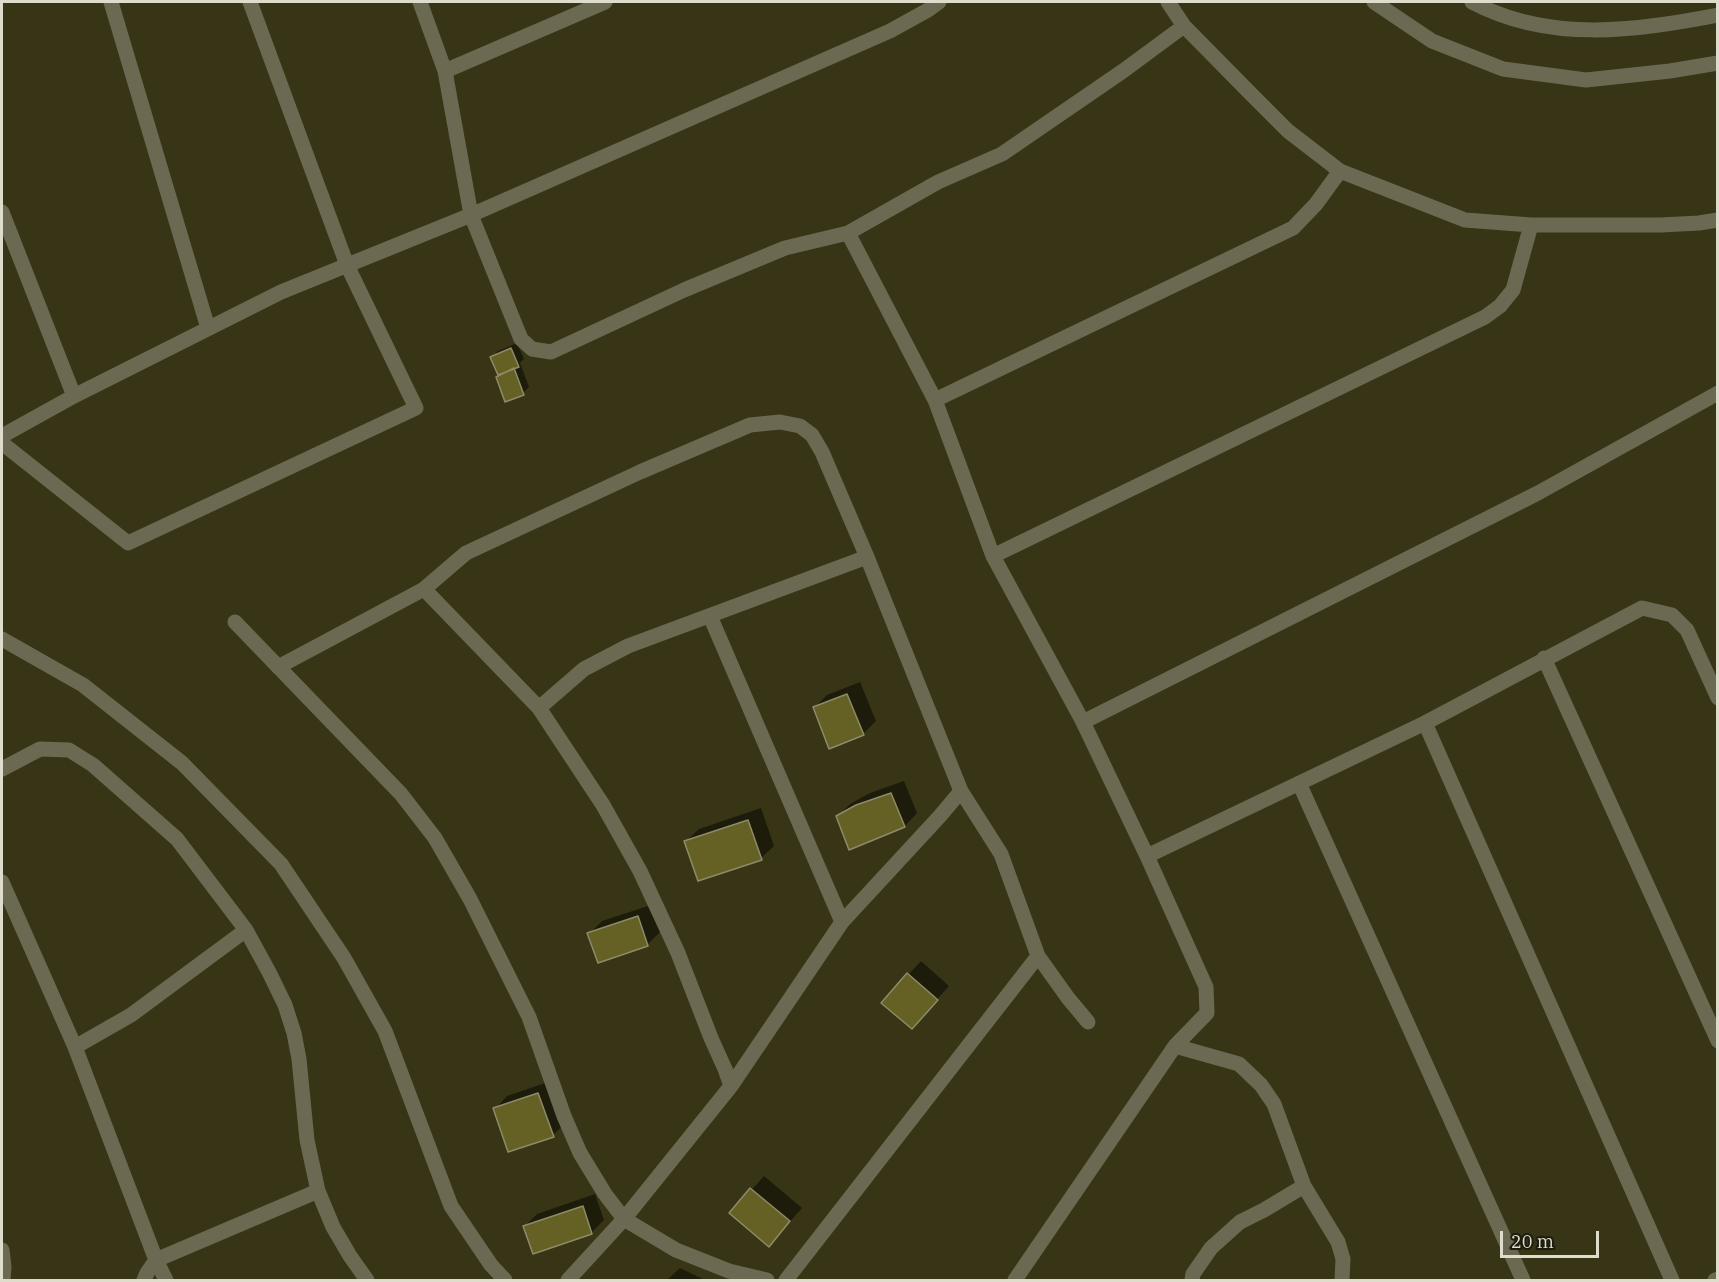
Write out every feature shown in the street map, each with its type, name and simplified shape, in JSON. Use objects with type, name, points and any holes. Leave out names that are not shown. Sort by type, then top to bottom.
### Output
[{"type":"street","points":[[111,2],[208,327]]},
{"type":"street","points":[[2,443],[128,543],[416,408],[346,265],[250,2]]},
{"type":"street","points":[[420,2],[445,71],[471,215],[521,339],[532,349],[551,352],[684,290],[785,248],[848,233],[938,182],[1002,154],[1184,26]]},
{"type":"street","points":[[445,71],[605,2]]},
{"type":"street","points":[[2,436],[74,396],[281,292],[471,215],[890,31],[939,2]]},
{"type":"street","points":[[1168,2],[1184,26],[1288,131],[1340,171],[1465,220],[1531,225],[1660,225],[1718,220]]},
{"type":"street","points":[[1374,2],[1432,40],[1503,69],[1586,80],[1717,65]]},
{"type":"street","points":[[1472,2],[1490,11],[1551,28],[1598,31],[1673,24],[1718,15]]},
{"type":"street","points":[[935,400],[1293,228],[1316,204],[1340,171]]},
{"type":"street","points":[[2,212],[74,396]]},
{"type":"street","points":[[993,556],[1485,317],[1500,306],[1513,290],[1531,225]]},
{"type":"street","points":[[848,233],[935,400],[993,556],[1083,722],[1206,987],[1207,1012],[1175,1046],[1015,1281]]},
{"type":"street","points":[[1083,722],[1538,493],[1718,393]]},
{"type":"street","points":[[278,667],[424,589],[466,553],[640,472],[750,425],[780,422],[800,426],[812,435],[822,452],[867,557],[961,791],[1001,854],[1038,956],[1088,1022]]},
{"type":"street","points":[[539,708],[584,669],[628,646],[867,557]]},
{"type":"street","points":[[424,589],[539,708],[603,805],[640,871],[678,953],[730,1086]]},
{"type":"street","points":[[1147,856],[1425,723],[1642,608],[1672,615],[1687,630],[1718,698]]},
{"type":"street","points":[[710,616],[842,922]]},
{"type":"street","points":[[235,622],[401,794],[435,838],[470,899],[530,1017],[564,1116],[580,1153],[604,1194],[624,1219],[676,1250],[729,1271],[767,1281]]},
{"type":"street","points":[[2,639],[83,685],[182,764],[281,864],[344,958],[385,1031],[451,1206],[491,1265],[505,1281]]},
{"type":"street","points":[[1544,658],[1718,1041]]},
{"type":"street","points":[[1425,723],[1672,1281]]},
{"type":"street","points":[[2,770],[40,749],[69,750],[93,765],[177,839],[246,930],[280,995],[294,1033],[299,1059],[307,1140],[318,1191],[333,1227],[367,1281]]},
{"type":"street","points":[[1299,783],[1523,1281]]},
{"type":"street","points":[[568,1281],[624,1219],[730,1086],[842,922],[961,791]]},
{"type":"street","points":[[2,882],[75,1047],[166,1281]]},
{"type":"street","points":[[75,1047],[132,1015],[246,930]]},
{"type":"street","points":[[786,1281],[1038,956]]},
{"type":"street","points":[[1175,1046],[1239,1064],[1261,1085],[1274,1104],[1304,1186],[1338,1242],[1342,1259],[1342,1281]]},
{"type":"street","points":[[1192,1281],[1193,1274],[1211,1248],[1240,1222],[1304,1186]]},
{"type":"street","points":[[144,1281],[156,1260],[318,1191]]},
{"type":"street","points":[[2,1250],[3,1281]]},
{"type":"building","points":[[511,348],[519,367],[498,375],[490,357]]},
{"type":"building","points":[[514,368],[524,395],[505,402],[496,377]]},
{"type":"building","points":[[847,694],[864,735],[829,749],[813,707]]},
{"type":"building","points":[[891,793],[905,827],[849,850],[836,816],[856,805]]},
{"type":"building","points":[[748,820],[762,860],[698,881],[684,841]]},
{"type":"building","points":[[638,916],[648,946],[598,963],[587,933]]},
{"type":"building","points":[[907,973],[938,1000],[912,1029],[881,1003]]},
{"type":"building","points":[[538,1093],[554,1137],[508,1152],[493,1108]]},
{"type":"building","points":[[750,1188],[790,1221],[769,1247],[729,1213]]},
{"type":"building","points":[[583,1206],[592,1234],[533,1254],[523,1226]]}]
